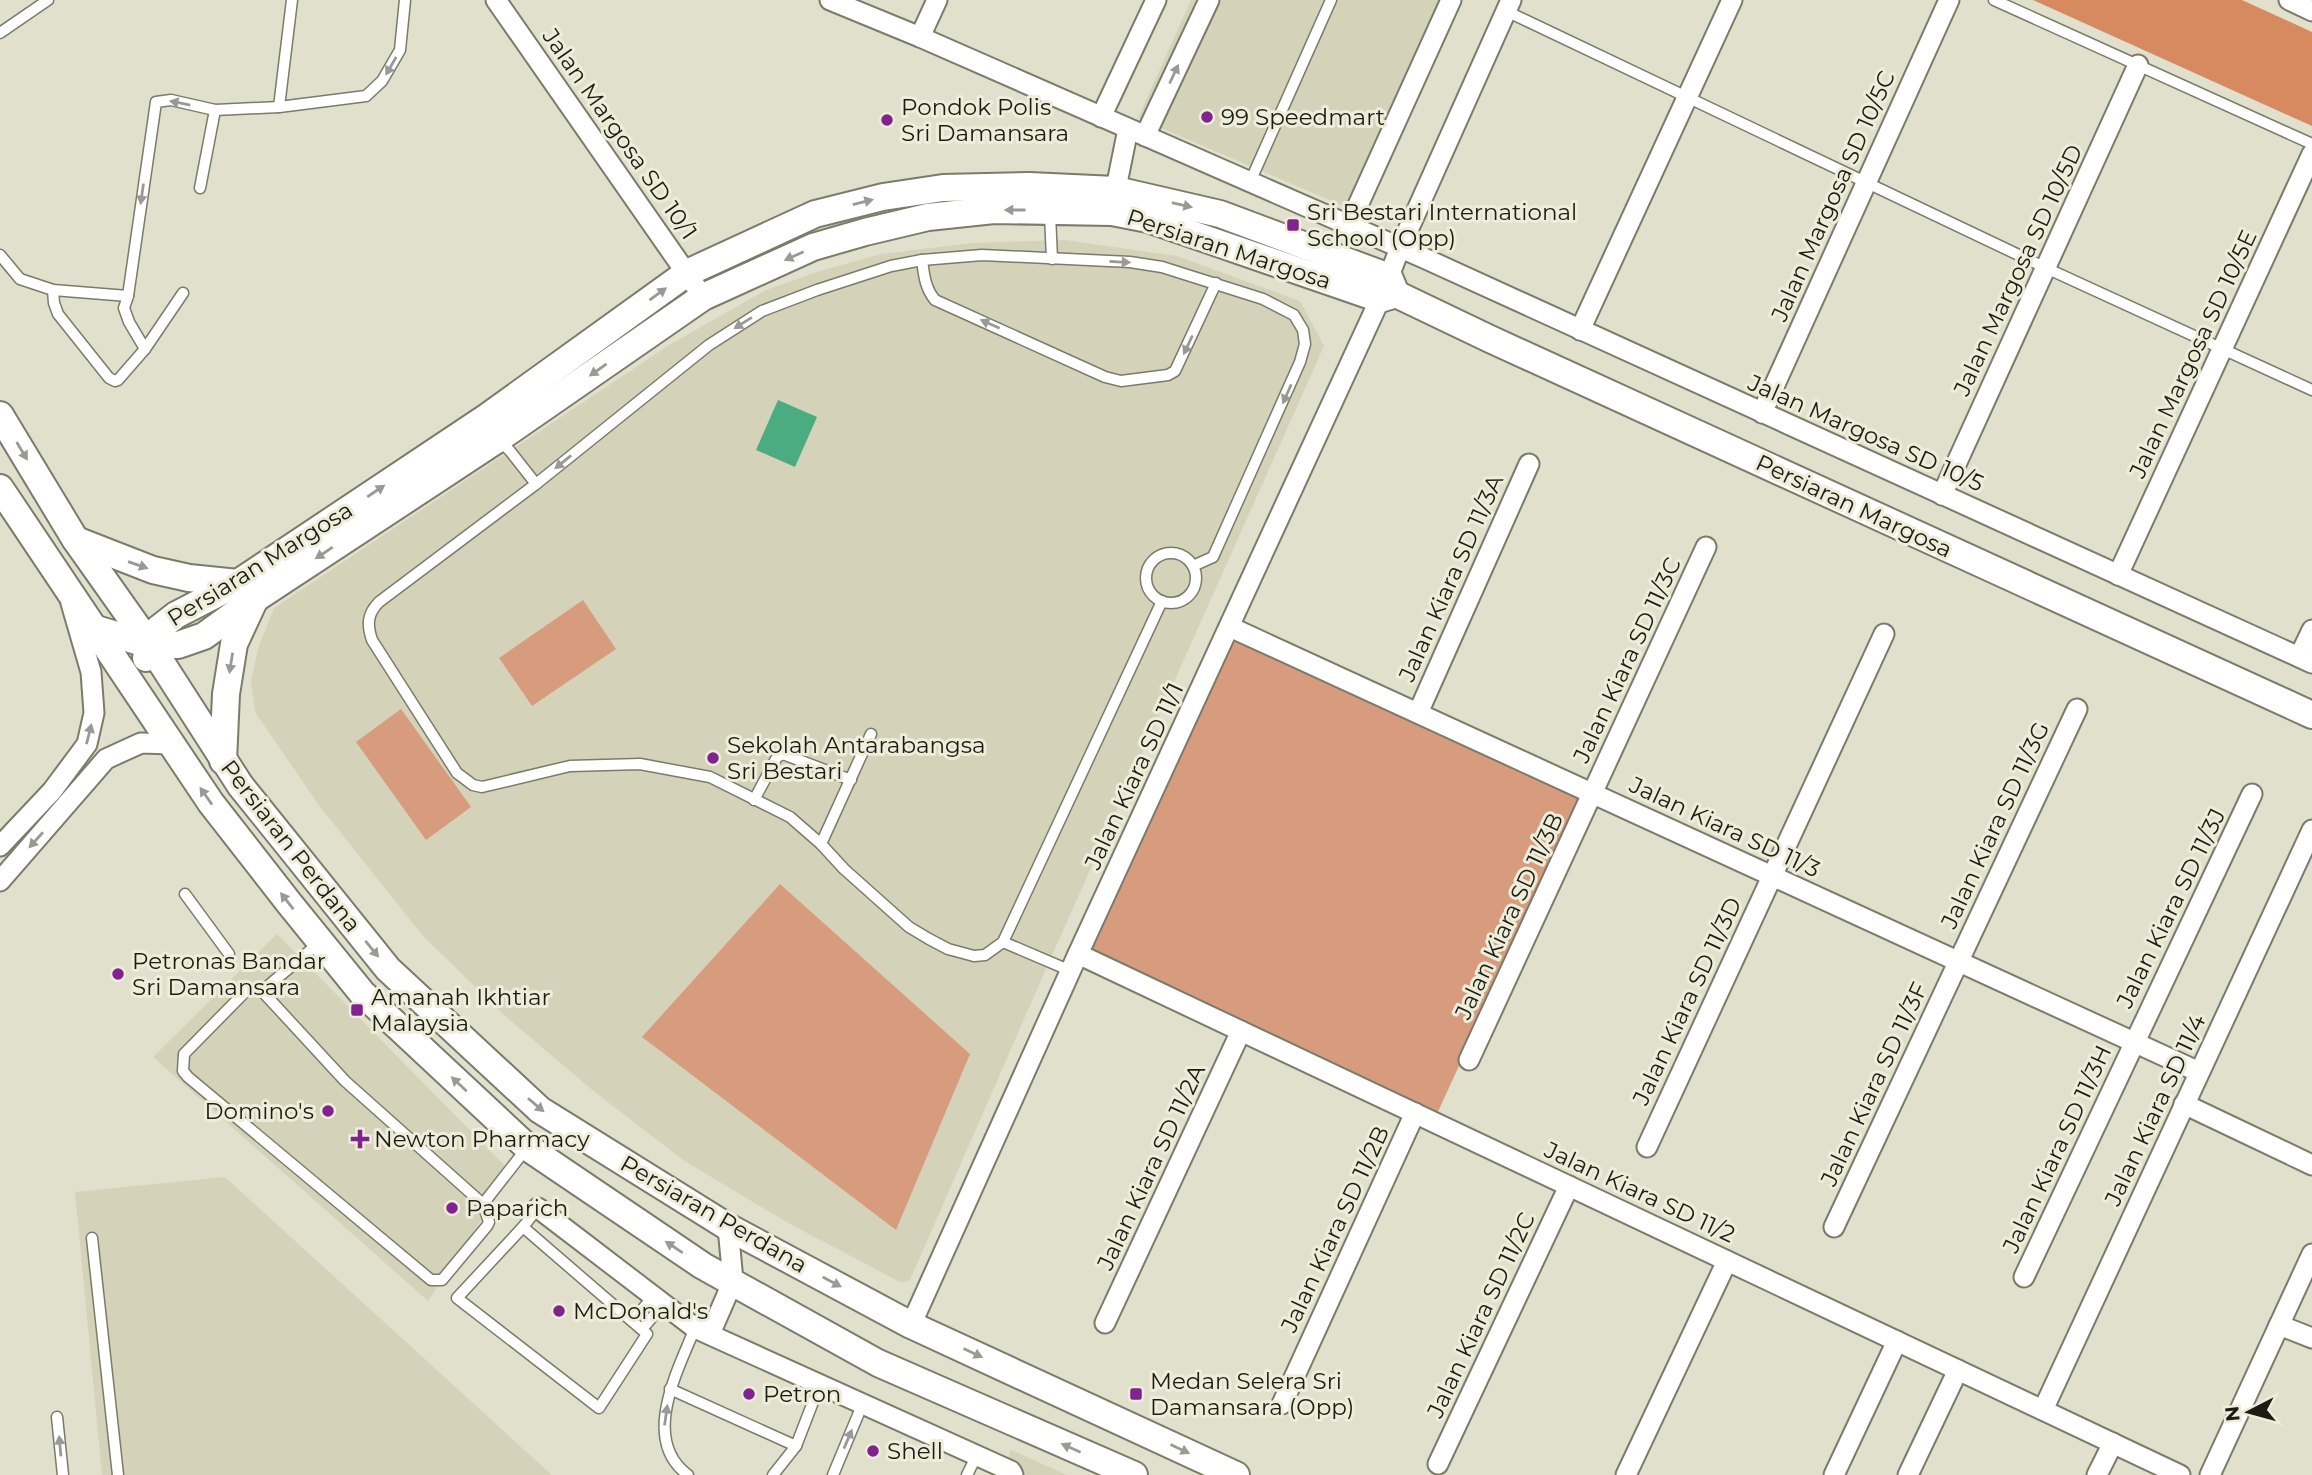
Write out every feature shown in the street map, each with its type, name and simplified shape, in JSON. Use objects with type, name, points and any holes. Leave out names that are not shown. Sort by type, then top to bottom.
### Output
[{"type":"main road","name":"Persiaran Margosa","points":[[150,645],[178,645],[204,636],[246,591],[687,273],[815,214],[883,197],[943,188],[1029,186],[1114,201],[1220,214],[2312,715]]},
{"type":"main road","name":"Persiaran Margosa","points":[[246,591],[498,439],[703,297],[813,247],[928,217],[994,210],[1050,210],[1114,201]]},
{"type":"main road","name":"Persiaran Perdana","points":[[0,415],[75,539],[150,645],[223,761],[388,969],[540,1110],[728,1227],[911,1325],[1236,1475]]},
{"type":"main road","name":"Persiaran Perdana","points":[[0,488],[211,803],[320,942],[362,993],[527,1147],[703,1266],[878,1363],[1134,1475]]},
{"type":"main road","points":[[75,539],[153,570],[246,591],[226,694],[223,761]]},
{"type":"main road","points":[[93,628],[150,645],[141,677],[142,701]]},
{"type":"street","name":"Jalan Margosa SD 10/1","points":[[495,0],[703,297]]},
{"type":"street","name":"Jalan Margosa SD 10/5","points":[[830,0],[1400,248],[2306,660]]},
{"type":"street","points":[[920,37],[937,0]]},
{"type":"street","points":[[1101,117],[1156,0]]},
{"type":"street","points":[[1114,201],[1137,132],[1209,0]]},
{"type":"street","points":[[1349,226],[1451,0]]},
{"type":"street","points":[[1580,330],[1732,0]]},
{"type":"street","name":"Jalan Margosa SD 10/5C","points":[[1762,413],[1949,0]]},
{"type":"street","points":[[2289,0],[2312,10]]},
{"type":"street","name":"Jalan Kiara SD 11/1","points":[[911,1325],[1074,963],[1388,290],[1400,248],[1509,5]]},
{"type":"street","name":"Jalan Margosa SD 10/5D","points":[[1942,495],[2138,65]]},
{"type":"street","name":"Jalan Margosa SD 10/5E","points":[[2118,575],[2312,154]]},
{"type":"street","name":"Jalan Kiara SD 11/3A","points":[[1418,713],[1529,464]]},
{"type":"street","name":"Jalan Kiara SD 11/3C","points":[[1593,793],[1706,547]]},
{"type":"street","points":[[0,846],[52,790],[87,744],[94,713],[91,672],[67,589]]},
{"type":"street","name":"Jalan Kiara SD 11/3","points":[[1230,626],[2199,1072]]},
{"type":"street","points":[[2306,660],[2312,630]]},
{"type":"street","name":"Jalan Kiara SD 11/3D","points":[[1647,1147],[1884,634]]},
{"type":"street","name":"Jalan Kiara SD 11/3G","points":[[1958,961],[2077,709]]},
{"type":"street","points":[[0,881],[106,759],[141,743],[171,744]]},
{"type":"street","name":"Jalan Kiara SD 11/3B","points":[[1469,1060],[1593,793]]},
{"type":"street","name":"Jalan Kiara SD 11/3J","points":[[2134,1042],[2252,794]]},
{"type":"street","name":"Jalan Kiara SD 11/4","points":[[2043,1410],[2312,830]]},
{"type":"street","name":"Jalan Kiara SD 11/3F","points":[[1834,1227],[1958,961]]},
{"type":"street","name":"Jalan Kiara SD 11/2","points":[[1074,963],[1241,1031],[2180,1475]]},
{"type":"street","name":"Jalan Kiara SD 11/2A","points":[[1105,1323],[1241,1031]]},
{"type":"street","name":"Jalan Kiara SD 11/3H","points":[[2024,1277],[2134,1042]]},
{"type":"street","points":[[2184,1104],[2312,1165]]},
{"type":"street","name":"Jalan Kiara SD 11/2B","points":[[1282,1404],[1415,1113]]},
{"type":"street","name":"Jalan Kiara SD 11/2C","points":[[1438,1464],[1569,1186]]},
{"type":"street","points":[[538,1208],[658,1301],[703,1331],[1012,1473]]},
{"type":"street","points":[[703,1331],[733,1281],[728,1227]]},
{"type":"street","points":[[2210,1475],[2312,1254]]},
{"type":"street","points":[[1626,1475],[1727,1261]]},
{"type":"street","points":[[2279,1325],[2312,1338]]},
{"type":"street","points":[[1834,1475],[1897,1341]]},
{"type":"street","points":[[1908,1475],[1958,1370]]},
{"type":"street","points":[[2097,1475],[2113,1443]]},
{"type":"lane","points":[[0,33],[48,0]]},
{"type":"lane","points":[[279,107],[292,0]]},
{"type":"lane","points":[[145,349],[124,308],[128,296],[156,102],[171,100],[215,110],[279,107],[366,96],[382,81],[400,50],[405,0]]},
{"type":"lane","points":[[1250,182],[1331,0]]},
{"type":"lane","points":[[1994,0],[2312,144]]},
{"type":"lane","points":[[1509,5],[1687,97],[1866,183],[2312,390]]},
{"type":"lane","points":[[200,188],[215,110]]},
{"type":"lane","points":[[1050,210],[1052,259]]},
{"type":"lane","points":[[0,255],[20,279],[53,290],[128,296]]},
{"type":"lane","points":[[1162,601],[1003,942],[985,955],[974,956],[948,949],[909,927],[790,817],[710,777],[640,764],[570,766],[482,787],[473,785],[457,773],[372,640],[368,619],[379,602],[536,484],[709,345],[762,310],[850,279],[922,260],[982,255],[1162,267],[1263,299],[1294,315],[1303,330],[1306,344],[1290,389],[1216,552],[1213,557],[1193,566]]},
{"type":"lane","points":[[922,260],[928,292],[935,300],[1105,377],[1121,381],[1175,371],[1216,283]]},
{"type":"lane","points":[[53,290],[58,314],[115,382],[145,349],[183,293]]},
{"type":"lane","points":[[498,439],[536,484]]},
{"type":"lane","points":[[1172,553],[1180,555],[1193,566],[1195,583],[1192,591],[1179,601],[1162,601],[1149,590],[1147,573],[1150,564],[1156,558],[1172,553]]},
{"type":"lane","points":[[821,844],[872,734]]},
{"type":"lane","points":[[754,800],[780,755],[787,755],[851,780]]},
{"type":"lane","points":[[185,894],[229,954]]},
{"type":"lane","points":[[262,991],[320,942]]},
{"type":"lane","points":[[1003,942],[1074,963]]},
{"type":"lane","points":[[256,989],[262,991],[345,1081],[483,1204],[489,1222],[445,1277],[437,1281],[431,1280],[188,1077],[183,1070],[184,1054],[244,993],[256,989]]},
{"type":"lane","points":[[483,1204],[527,1147]]},
{"type":"lane","points":[[523,1227],[647,1334],[599,1408],[457,1298],[538,1208]]},
{"type":"lane","points":[[92,1238],[118,1475]]},
{"type":"lane","points":[[632,1321],[658,1301]]},
{"type":"lane","points":[[642,1329],[658,1301]]},
{"type":"lane","points":[[688,1475],[670,1452],[664,1424],[670,1389],[703,1331]]},
{"type":"lane","points":[[773,1475],[796,1446],[820,1383]]},
{"type":"lane","points":[[670,1389],[796,1446]]},
{"type":"lane","points":[[833,1475],[863,1403]]},
{"type":"lane","points":[[57,1417],[63,1475]]},
{"type":"lane","points":[[967,1475],[976,1455]]},
{"type":"shaded area","points":[[1191,0],[1449,0],[1348,208],[1138,118]]},
{"type":"shaded area","points":[[2033,0],[2242,0],[2312,32],[2312,126]]},
{"type":"shaded area","name":"Sekolah Antarabangsa Sri Bestari","points":[[1065,240],[1177,256],[1300,301],[1324,346],[910,1280],[904,1282],[790,1224],[683,1160],[591,1089],[504,1015],[422,935],[318,804],[255,712],[251,682],[258,648],[274,608],[669,345],[766,290],[881,254],[972,243]]},
{"type":"shaded area","points":[[778,400],[817,417],[795,467],[756,450]]},
{"type":"shaded area","points":[[583,600],[616,649],[532,706],[499,658]]},
{"type":"shaded area","points":[[1235,635],[1582,798],[1436,1116],[1088,953]]},
{"type":"shaded area","points":[[401,709],[471,807],[426,840],[356,742]]},
{"type":"shaded area","points":[[780,884],[970,1054],[896,1230],[642,1037]]},
{"type":"shaded area","points":[[277,934],[512,1173],[428,1301],[153,1057]]},
{"type":"shaded area","points":[[225,1177],[552,1475],[102,1475],[75,1192]]},
{"type":"shaded area","points":[[1011,1450],[1067,1475],[1002,1475]]},
{"type":"place","name":"99 Speedmart","points":[[1207,117]]},
{"type":"place","name":"Pondok Polis Sri Damansara","points":[[887,120]]},
{"type":"place","name":"Sri Bestari International School (Opp)","points":[[1293,225]]},
{"type":"place","name":"Sekolah Antarabangsa Sri Bestari","points":[[713,758]]},
{"type":"place","name":"Petronas Bandar Sri Damansara","points":[[118,974]]},
{"type":"place","name":"Amanah Ikhtiar Malaysia","points":[[357,1010]]},
{"type":"place","name":"Domino's","points":[[328,1111]]},
{"type":"place","name":"Newton Pharmacy","points":[[360,1139]]},
{"type":"place","name":"Paparich","points":[[452,1208]]},
{"type":"place","name":"McDonald's","points":[[559,1311]]},
{"type":"place","name":"Petron","points":[[749,1394]]},
{"type":"place","name":"Medan Selera Sri Damansara (Opp)","points":[[1136,1394]]},
{"type":"place","name":"Shell","points":[[873,1451]]}]
